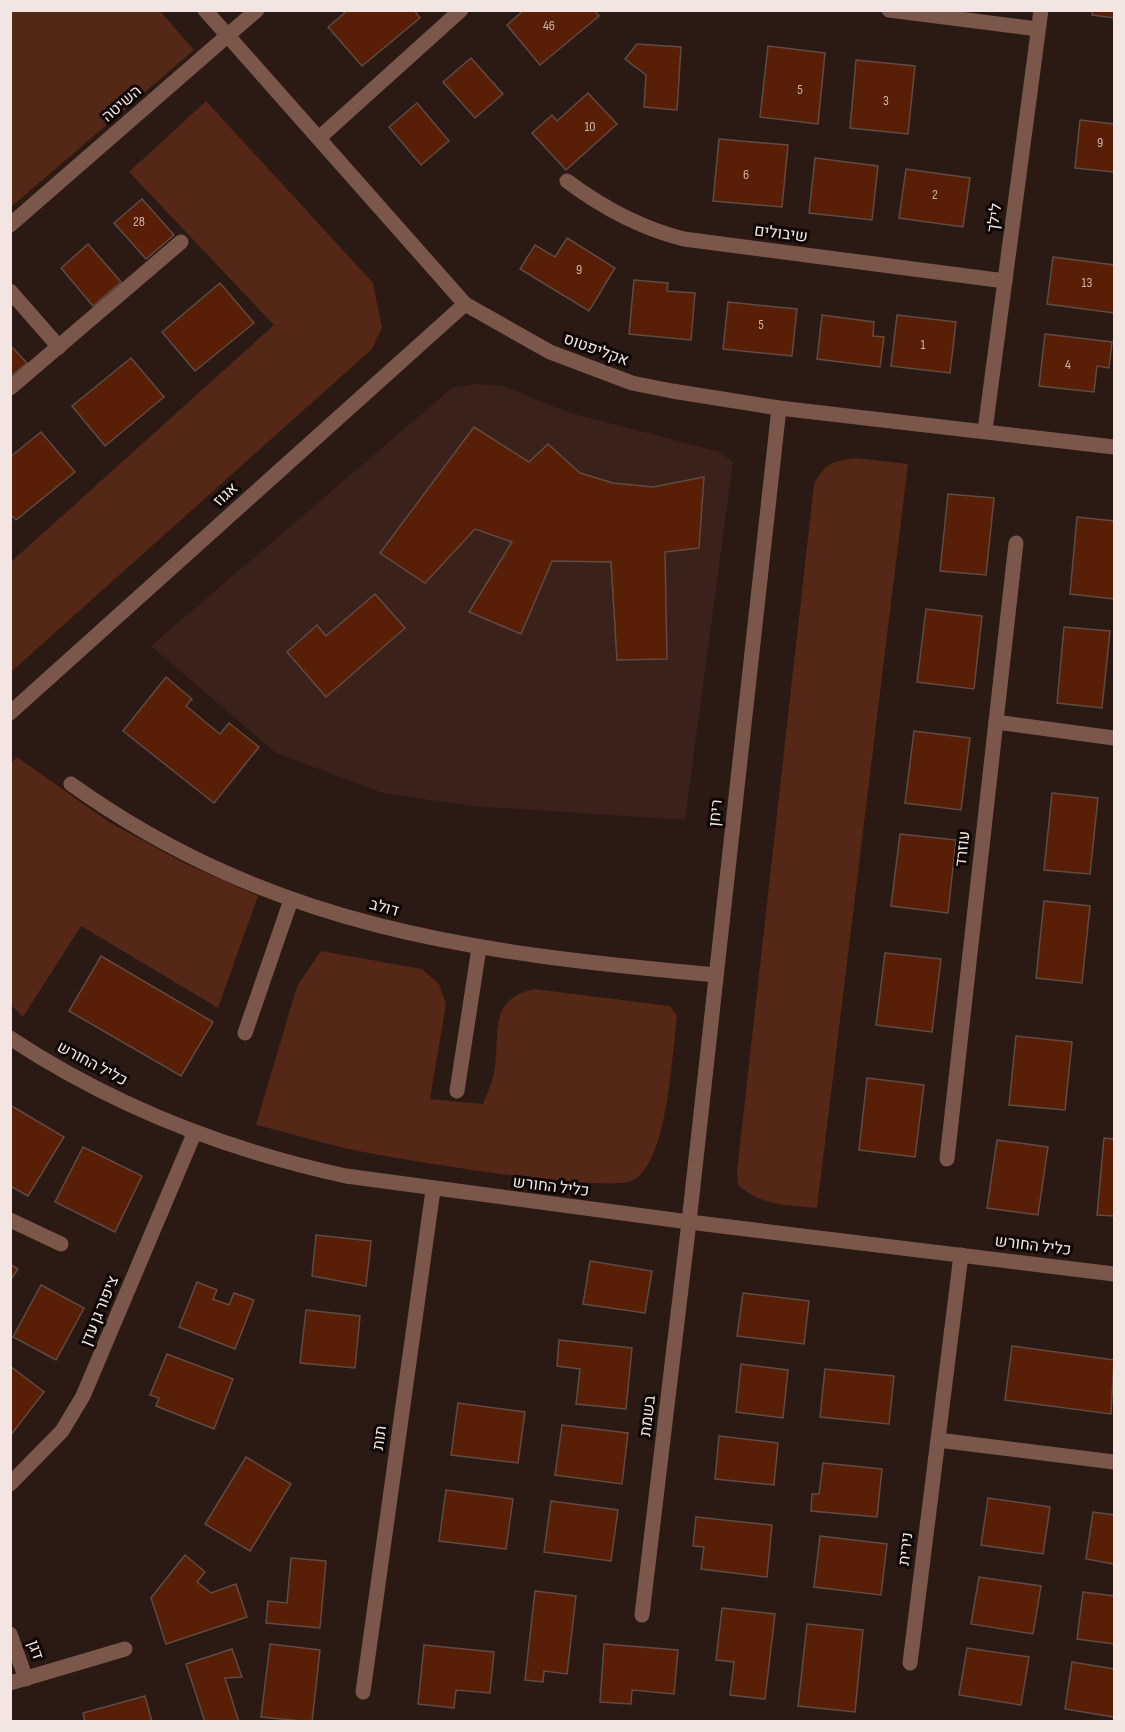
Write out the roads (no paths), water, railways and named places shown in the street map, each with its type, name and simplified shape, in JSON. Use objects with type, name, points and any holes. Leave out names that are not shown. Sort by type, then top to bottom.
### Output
[{"type":"street","name":"אקליפטוס","points":[[205,10],[319,138],[386,218],[465,304],[550,352],[632,383],[779,408],[985,430],[1114,447]]},
{"type":"street","name":"השיטה","points":[[10,225],[257,10]]},
{"type":"street","points":[[319,138],[460,10]]},
{"type":"street","points":[[889,10],[1038,29]]},
{"type":"street","name":"לילך","points":[[985,430],[1041,10]]},
{"type":"street","name":"שיבולים","points":[[567,181],[617,214],[650,230],[684,238],[1005,281]]},
{"type":"street","points":[[10,388],[181,242]]},
{"type":"street","points":[[10,291],[59,347]]},
{"type":"street","name":"אגוז","points":[[10,713],[465,304]]},
{"type":"street","name":"ריחן","points":[[689,1222],[779,408]]},
{"type":"street","name":"עוזרד","points":[[947,1159],[1016,543]]},
{"type":"street","points":[[996,722],[1114,738]]},
{"type":"street","name":"דולב","points":[[71,784],[118,817],[168,847],[223,873],[291,900],[406,933],[479,948],[554,959],[716,975]]},
{"type":"street","points":[[245,1033],[291,900]]},
{"type":"street","points":[[457,1091],[479,948]]},
{"type":"street","name":"כליל החורש","points":[[10,1038],[63,1071],[194,1134],[298,1166],[434,1190],[1114,1274]]},
{"type":"street","name":"ציפור גן עדן","points":[[10,1485],[62,1431],[83,1396],[194,1134]]},
{"type":"street","name":"תות","points":[[363,1692],[434,1190]]},
{"type":"street","points":[[10,1220],[61,1244]]},
{"type":"street","name":"בשמת","points":[[642,1615],[689,1222]]},
{"type":"street","name":"נירית","points":[[910,1663],[961,1255]]},
{"type":"street","points":[[938,1440],[1114,1462]]},
{"type":"street","name":"דגן","points":[[10,1634],[26,1679]]},
{"type":"street","points":[[10,1683],[125,1649]]}]
